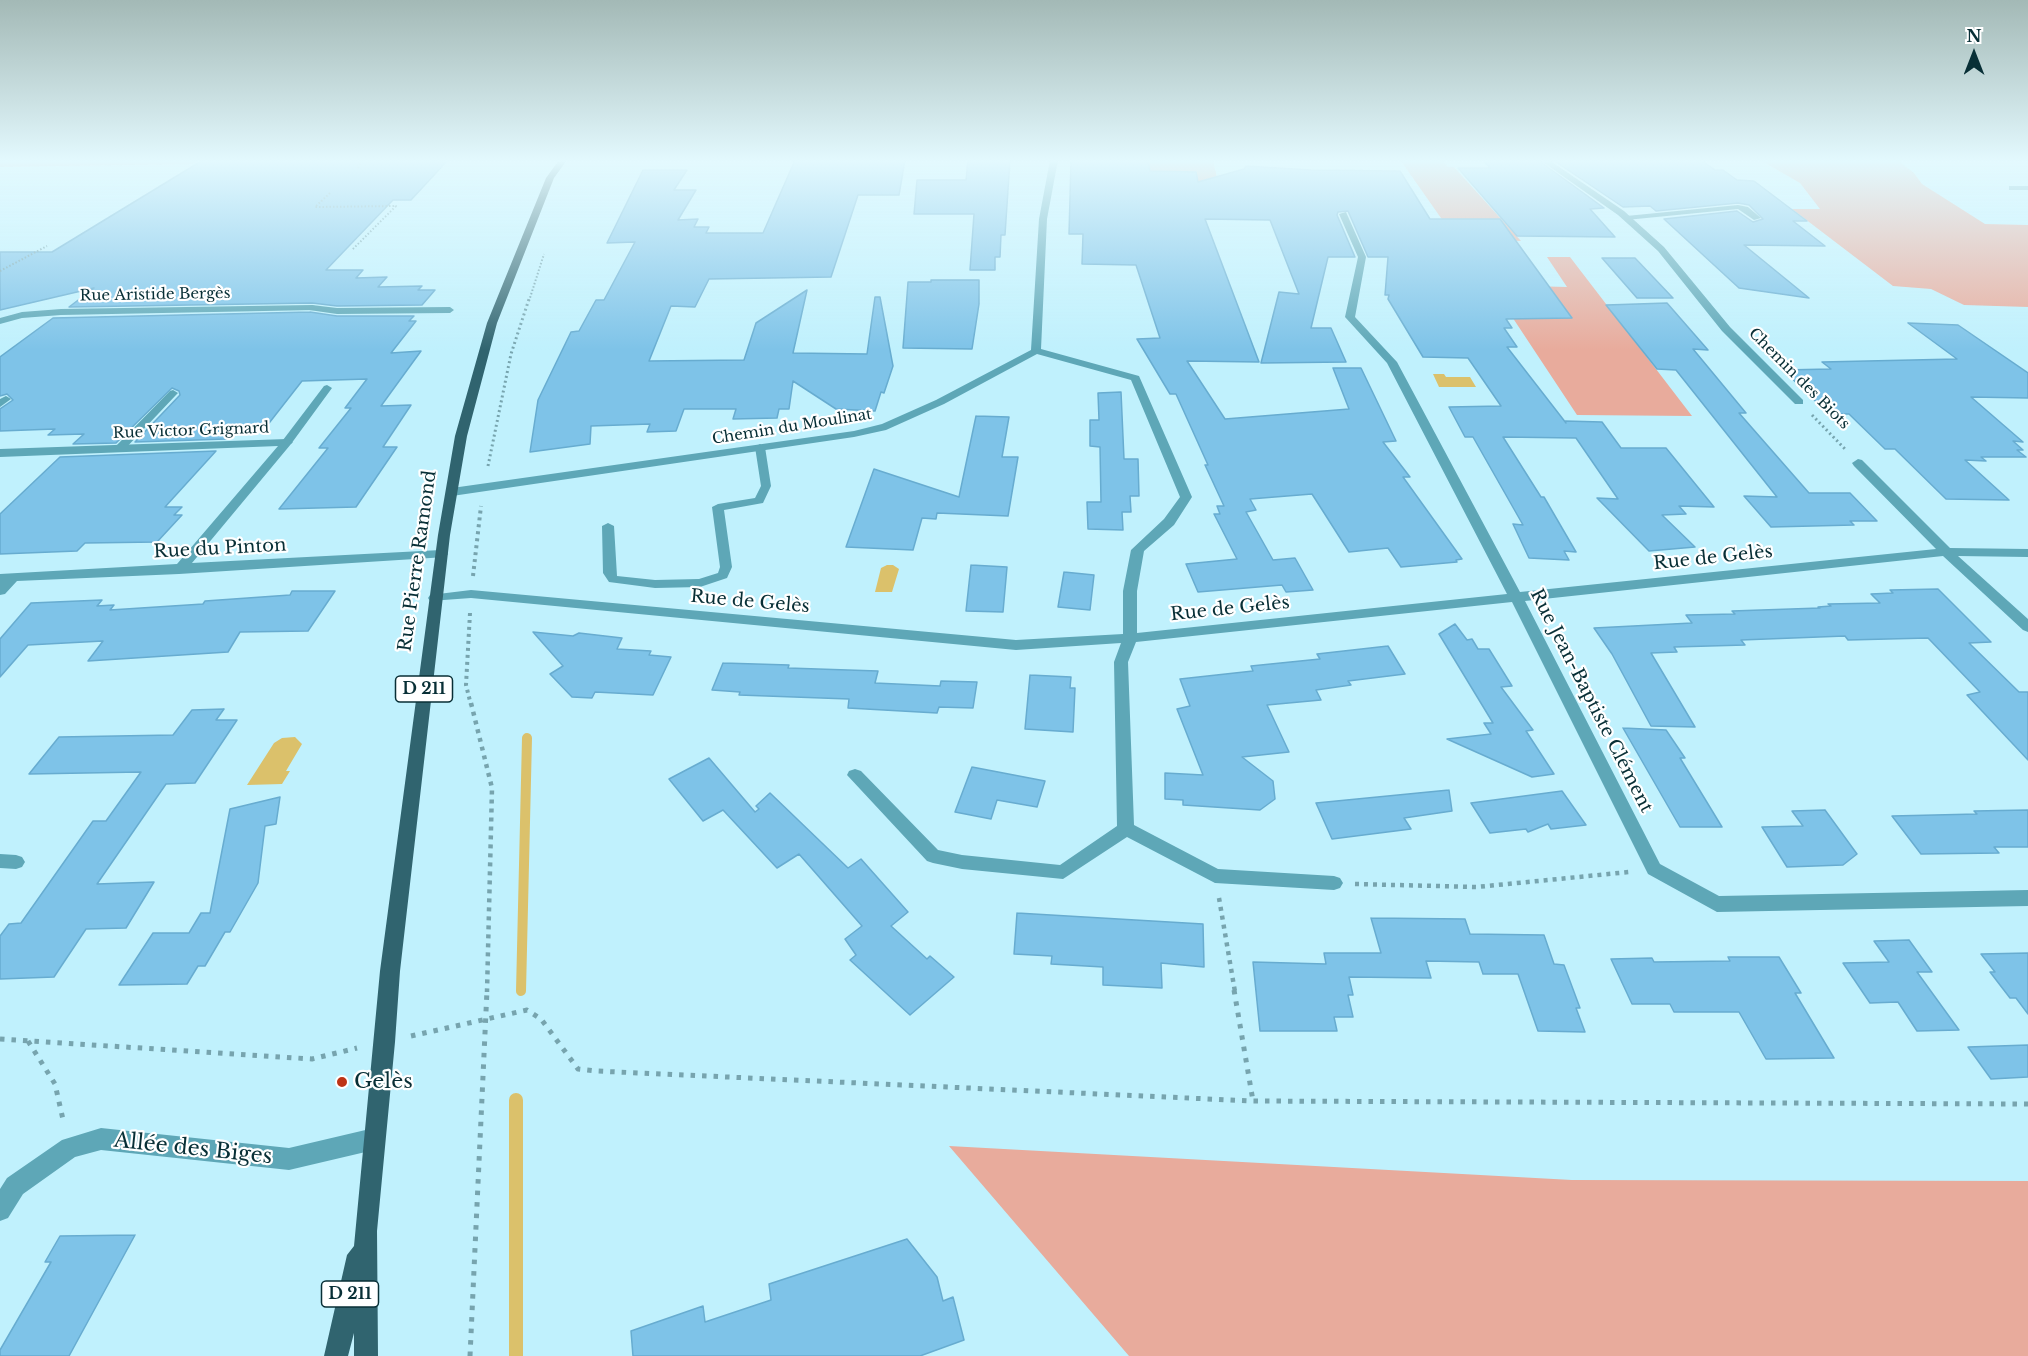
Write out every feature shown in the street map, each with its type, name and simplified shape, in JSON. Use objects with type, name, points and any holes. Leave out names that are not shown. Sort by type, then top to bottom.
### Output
[{"type":"main road","name":"Rue Pierre Ramond","points":[[336,1356],[364,1231],[385,1042],[390,971],[435,598],[461,436],[492,323],[531,223]]},
{"type":"main road","name":"Rue Pierre Ramond","points":[[364,1231],[366,1356]]},
{"type":"street","points":[[1043,223],[1036,351],[1135,378],[1186,497],[1169,522],[1138,549],[1130,591],[1130,638],[1121,662],[1126,829]]},
{"type":"street","name":"Rue Jean-Baptiste Clément","points":[[1347,223],[1362,257],[1350,317],[1392,362],[1516,597],[1654,869]]},
{"type":"street","name":"Chemin des Biots","points":[[1632,223],[1673,261],[1726,329],[1799,402]]},
{"type":"street","name":"Rue Aristide Bergès","points":[[0,321],[22,315],[61,312],[312,308]]},
{"type":"street","name":"Chemin du Moulinat","points":[[452,492],[886,427],[1036,351]]},
{"type":"street","name":"Rue Victor Grignard","points":[[0,453],[287,442]]},
{"type":"street","name":"Rue Victor Grignard","points":[[179,570],[287,442]]},
{"type":"street","points":[[1858,463],[1946,552],[2028,627]]},
{"type":"street","name":"Rue de Gelès","points":[[435,598],[471,594],[1016,645],[1130,638],[1946,552],[2028,553]]},
{"type":"street","name":"Rue du Pinton","points":[[7,577],[441,555]]},
{"type":"street","points":[[0,591],[7,577]]},
{"type":"street","points":[[855,775],[933,856],[962,862],[1063,872],[1126,829]]},
{"type":"street","points":[[1126,829],[1215,876],[1334,883]]},
{"type":"street","points":[[1654,869],[1717,904],[2028,898]]},
{"type":"street","name":"Allée des Biges","points":[[0,1210],[15,1186],[70,1148],[101,1139],[289,1160],[374,1139]]},
{"type":"lane","points":[[312,308],[337,311],[450,310]]},
{"type":"lane","points":[[287,442],[327,388]]},
{"type":"lane","points":[[119,449],[173,393]]},
{"type":"lane","points":[[608,526],[609,573],[612,579],[655,584],[700,583],[723,575],[726,567],[718,507],[759,501],[766,486],[760,447]]},
{"type":"path","points":[[352,250],[379,223]]},
{"type":"path","points":[[0,271],[46,246]]},
{"type":"path","points":[[470,1356],[486,1018],[492,788],[466,685],[471,594],[483,488],[511,354],[546,248]]},
{"type":"path","name":"Chemin des Biots","points":[[1799,402],[1858,463]]},
{"type":"path","points":[[1334,883],[1477,887],[1654,869]]},
{"type":"path","points":[[1215,876],[1253,1101]]},
{"type":"path","points":[[0,1039],[312,1059],[527,1010],[541,1018],[578,1069],[596,1071],[1253,1101],[2028,1104]]},
{"type":"path","points":[[27,1040],[55,1084],[70,1148]]},
{"type":"shaded area","points":[[1445,223],[1505,223],[1521,241],[1455,238]]},
{"type":"shaded area","points":[[1811,223],[2028,225],[2028,307],[1964,305],[1931,289],[1893,286]]},
{"type":"shaded area","points":[[1547,257],[1570,257],[1692,416],[1577,415],[1491,285],[1567,287]]},
{"type":"shaded area","points":[[1433,374],[1444,374],[1446,377],[1470,377],[1476,387],[1439,387]]},
{"type":"shaded area","points":[[893,565],[899,569],[892,592],[875,592],[881,568]]},
{"type":"shaded area","points":[[295,737],[302,744],[286,771],[290,771],[282,784],[247,785],[274,743],[282,738]]},
{"type":"shaded area","points":[[949,1146],[1572,1180],[2028,1181],[2028,1356],[1129,1356]]},
{"type":"building","points":[[99,223],[371,223],[326,270],[363,270],[356,278],[387,277],[378,287],[422,286],[418,290],[435,290],[422,305],[337,306],[312,303],[69,307],[94,288],[0,310],[0,252],[52,252]]},
{"type":"building","points":[[617,223],[696,223],[694,227],[709,227],[706,233],[763,233],[767,223],[849,223],[831,277],[709,279],[695,307],[671,306],[649,361],[744,360],[756,323],[807,290],[793,353],[867,354],[875,297],[880,297],[893,366],[875,411],[836,409],[793,381],[789,409],[779,409],[777,418],[733,419],[736,409],[684,409],[676,431],[647,432],[650,424],[591,426],[590,444],[530,452],[538,400],[571,332],[579,331],[596,300],[604,300],[635,242],[607,243]]},
{"type":"building","points":[[973,223],[1006,223],[1005,235],[1001,235],[1000,257],[995,257],[995,270],[970,270]]},
{"type":"building","points":[[1069,223],[1207,223],[1259,362],[1187,361],[1225,419],[1349,409],[1333,368],[1361,368],[1396,441],[1383,442],[1410,477],[1403,477],[1462,559],[1456,560],[1457,562],[1401,567],[1388,548],[1349,552],[1312,494],[1250,499],[1256,510],[1246,512],[1273,560],[1295,558],[1313,590],[1286,592],[1282,585],[1198,592],[1186,564],[1237,559],[1214,514],[1220,514],[1217,506],[1224,506],[1176,394],[1170,394],[1137,339],[1160,338],[1136,265],[1082,264],[1083,234],[1069,234]]},
{"type":"building","points":[[1271,223],[1341,223],[1355,257],[1328,257],[1311,328],[1331,328],[1346,362],[1261,363],[1279,292],[1299,294]]},
{"type":"building","points":[[1353,223],[1503,223],[1572,318],[1506,319],[1512,328],[1504,328],[1517,347],[1507,347],[1566,423],[1565,421],[1602,422],[1621,448],[1666,448],[1714,507],[1679,506],[1686,514],[1662,515],[1695,547],[1649,551],[1597,498],[1618,499],[1576,438],[1503,437],[1541,497],[1544,497],[1576,552],[1564,551],[1569,560],[1529,558],[1513,524],[1523,525],[1473,437],[1465,437],[1449,407],[1501,406],[1468,358],[1423,357],[1388,299],[1389,295],[1385,295],[1388,257],[1368,257]]},
{"type":"building","points":[[1506,223],[1603,223],[1615,237],[1517,236]]},
{"type":"building","points":[[1669,223],[1796,223],[1825,246],[1744,245],[1809,298],[1739,288]]},
{"type":"building","points":[[1602,258],[1635,258],[1673,298],[1637,298]]},
{"type":"building","points":[[931,280],[979,280],[979,304],[972,349],[903,348],[908,282],[931,282]]},
{"type":"building","points":[[1667,303],[1708,350],[1693,349],[1746,413],[1739,413],[1809,493],[1850,493],[1877,521],[1850,521],[1854,525],[1771,527],[1744,496],[1777,497],[1676,370],[1657,369],[1606,305]]},
{"type":"building","points":[[310,312],[337,316],[414,316],[409,321],[416,321],[391,353],[421,351],[381,406],[411,405],[383,447],[397,447],[356,507],[279,509],[328,448],[319,448],[351,408],[345,408],[367,379],[302,381],[266,427],[237,427],[226,439],[135,442],[180,395],[179,391],[172,388],[116,443],[73,444],[84,434],[48,435],[55,429],[0,431],[0,409],[13,400],[7,394],[0,396],[0,357],[53,318]]},
{"type":"building","points":[[1908,323],[1958,325],[2028,373],[2028,398],[1971,397],[2023,442],[2013,441],[2023,450],[2017,450],[2026,457],[1981,457],[1986,461],[1965,460],[2009,500],[1946,499],[1895,449],[1885,449],[1849,414],[1829,414],[1783,370],[1831,369],[1822,362],[1957,359]]},
{"type":"building","points":[[1121,392],[1124,459],[1138,459],[1139,496],[1130,496],[1131,512],[1122,512],[1123,530],[1088,529],[1087,502],[1101,502],[1100,447],[1090,446],[1090,420],[1099,420],[1098,393]]},
{"type":"building","points":[[976,416],[1009,417],[1002,457],[1018,457],[1008,516],[937,513],[936,519],[922,518],[913,550],[846,547],[874,469],[959,497]]},
{"type":"building","points":[[216,451],[165,507],[182,507],[174,515],[182,515],[157,542],[85,543],[77,551],[0,554],[0,514],[60,457]]},
{"type":"building","points":[[971,565],[1007,567],[1003,612],[966,611]]},
{"type":"building","points":[[1064,572],[1094,575],[1090,610],[1058,607]]},
{"type":"building","points":[[1938,589],[1991,642],[1969,643],[2019,692],[2028,692],[2028,760],[1967,695],[1980,692],[1928,638],[1848,640],[1845,636],[1741,640],[1745,645],[1674,647],[1677,652],[1651,653],[1695,727],[1651,726],[1612,654],[1594,628],[1692,623],[1686,615],[1735,614],[1732,611],[1831,606],[1828,604],[1880,603],[1871,594],[1893,593],[1890,590]]},
{"type":"building","points":[[292,591],[335,591],[308,631],[240,632],[228,652],[88,661],[103,641],[28,645],[0,677],[0,639],[31,603],[102,600],[97,606],[114,605],[110,610],[290,595]]},
{"type":"building","points":[[1455,624],[1467,640],[1472,639],[1478,649],[1489,649],[1512,686],[1501,687],[1533,730],[1526,731],[1554,774],[1532,777],[1447,739],[1491,734],[1484,723],[1493,723],[1439,634]]},
{"type":"building","points":[[533,632],[573,636],[579,633],[622,638],[617,649],[651,651],[649,655],[671,657],[653,695],[595,692],[592,698],[572,697],[550,674],[563,666]]},
{"type":"building","points":[[1388,646],[1405,674],[1348,681],[1351,685],[1316,690],[1321,700],[1267,705],[1289,752],[1242,757],[1273,781],[1275,799],[1260,810],[1183,805],[1183,800],[1165,799],[1165,773],[1203,775],[1177,709],[1190,706],[1180,679],[1253,671],[1251,666],[1320,659],[1317,654]]},
{"type":"building","points":[[723,663],[878,671],[875,683],[940,686],[941,681],[977,682],[973,708],[939,707],[937,713],[848,708],[849,699],[739,695],[740,692],[712,690]]},
{"type":"building","points":[[1030,675],[1071,677],[1070,688],[1075,688],[1073,732],[1025,729]]},
{"type":"building","points":[[224,709],[216,720],[237,720],[195,783],[166,784],[97,884],[154,882],[126,928],[86,929],[54,977],[0,979],[0,936],[9,924],[21,923],[93,821],[106,821],[141,772],[29,774],[59,737],[173,735],[192,710]]},
{"type":"building","points":[[1623,728],[1666,730],[1685,758],[1680,758],[1722,827],[1680,827]]},
{"type":"building","points":[[709,758],[755,812],[759,809],[756,806],[770,793],[848,868],[861,859],[908,912],[891,926],[927,959],[930,956],[954,977],[910,1015],[850,960],[856,955],[845,939],[862,926],[799,854],[777,868],[723,810],[703,821],[669,779]]},
{"type":"building","points":[[972,767],[1045,781],[1037,807],[997,800],[991,819],[955,812]]},
{"type":"building","points":[[1449,790],[1452,811],[1404,818],[1411,829],[1332,839],[1316,803]]},
{"type":"building","points":[[1562,791],[1586,825],[1551,829],[1548,824],[1528,832],[1526,829],[1490,833],[1471,803]]},
{"type":"building","points":[[280,797],[276,824],[265,826],[258,883],[230,932],[225,932],[205,966],[198,966],[187,984],[119,985],[153,933],[189,933],[201,913],[210,913],[230,809]]},
{"type":"building","points":[[1825,810],[1857,854],[1843,865],[1787,867],[1762,827],[1803,826],[1792,811]]},
{"type":"building","points":[[2028,810],[2028,847],[1994,847],[1999,853],[1921,854],[1892,816],[1977,814],[1974,811]]},
{"type":"building","points":[[1017,913],[1203,924],[1204,967],[1161,963],[1162,988],[1103,985],[1103,967],[1051,964],[1052,956],[1014,954]]},
{"type":"building","points":[[1371,918],[1465,919],[1470,934],[1544,935],[1554,964],[1564,965],[1580,1008],[1576,1008],[1585,1032],[1538,1031],[1518,974],[1483,974],[1479,962],[1426,961],[1431,978],[1349,977],[1353,995],[1348,995],[1353,1017],[1334,1017],[1337,1031],[1260,1031],[1253,962],[1326,964],[1324,953],[1381,953]]},
{"type":"building","points":[[1909,940],[1932,972],[1917,972],[1959,1030],[1917,1031],[1898,1002],[1870,1003],[1843,963],[1889,962],[1874,941]]},
{"type":"building","points":[[2028,953],[2028,1014],[2016,998],[2010,998],[1990,972],[1995,972],[1981,954]]},
{"type":"building","points":[[1728,957],[1779,957],[1801,993],[1795,993],[1834,1058],[1766,1059],[1739,1012],[1674,1012],[1670,1004],[1632,1004],[1611,959],[1652,958],[1654,962],[1730,961]]},
{"type":"building","points":[[2028,1045],[2028,1077],[1991,1079],[1968,1047]]},
{"type":"building","points":[[135,1235],[69,1356],[0,1356],[0,1350],[51,1262],[45,1262],[60,1236]]},
{"type":"building","points":[[907,1239],[937,1277],[943,1301],[953,1297],[964,1340],[920,1356],[633,1356],[631,1331],[703,1306],[705,1322],[771,1300],[769,1284]]},
{"type":"waterway","points":[[521,991],[527,738]]},
{"type":"waterway","points":[[516,1100],[516,1356]]},
{"type":"place","name":"Gelès","points":[[342,1082]]}]
